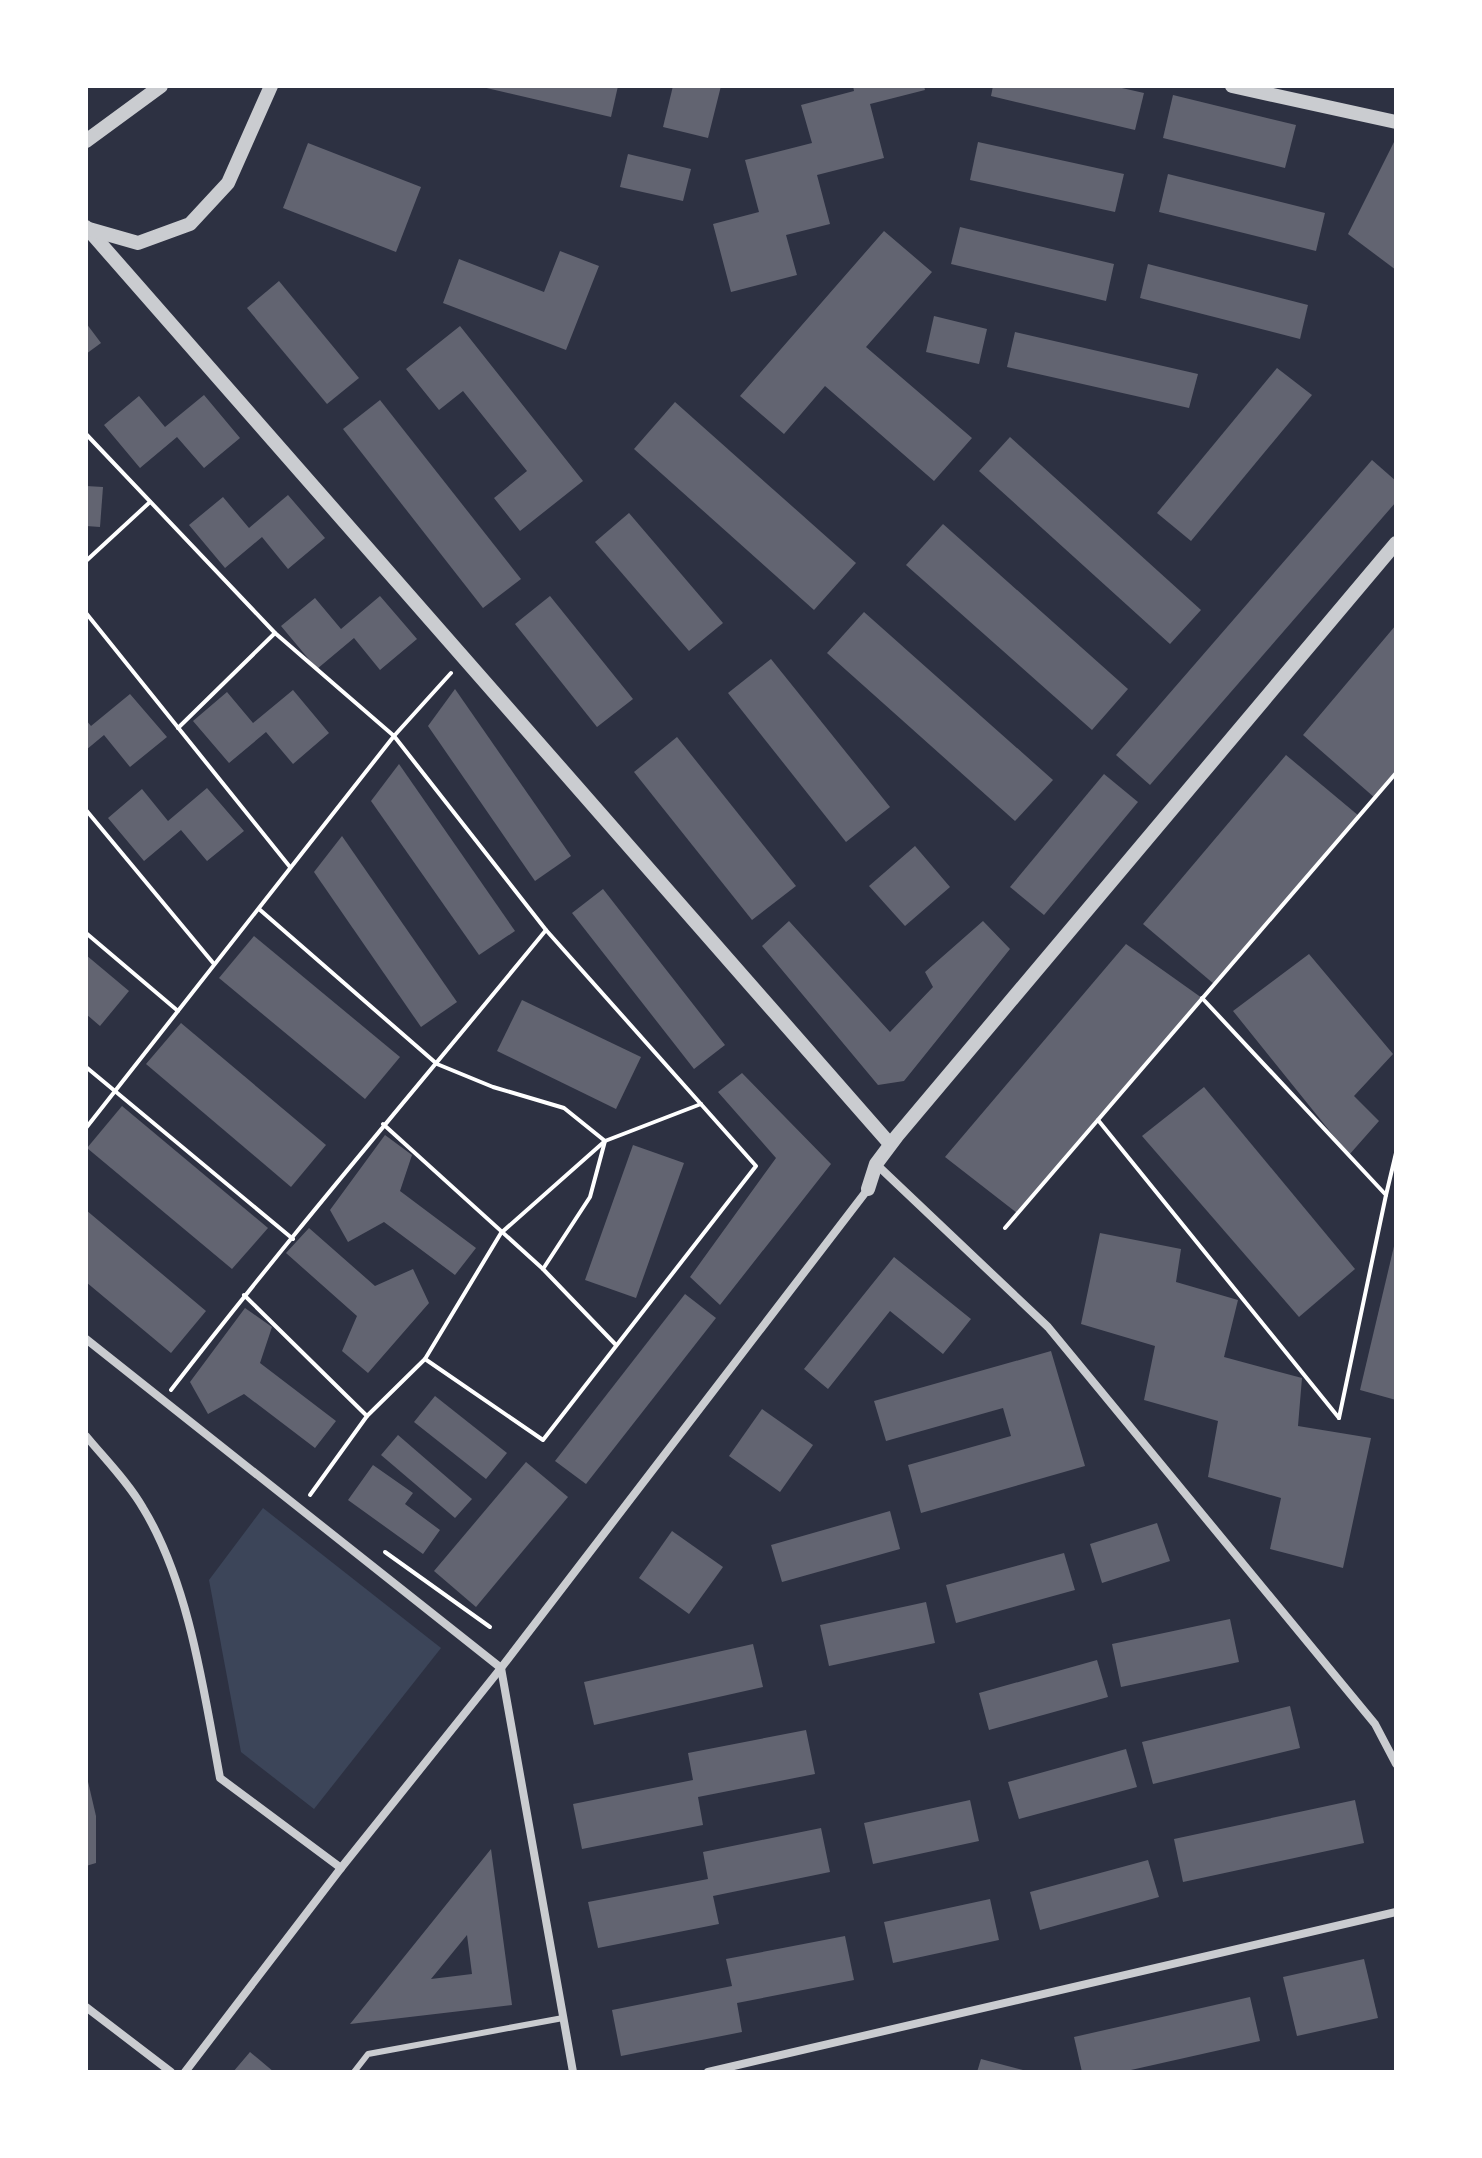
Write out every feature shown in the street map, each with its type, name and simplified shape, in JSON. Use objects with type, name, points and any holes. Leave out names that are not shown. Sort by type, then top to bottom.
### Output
[{"type":"street","points":[[86,141],[161,86]]},
{"type":"street","points":[[87,228],[138,243],[190,224],[228,183],[271,86]]},
{"type":"street","points":[[1232,86],[1396,122]]},
{"type":"street","points":[[87,228],[890,1144]]},
{"type":"street","points":[[185,2072],[341,1868],[501,1668],[868,1189],[876,1164],[890,1144],[1396,543]]},
{"type":"street","points":[[876,1164],[1048,1327],[1375,1724],[1396,1764]]},
{"type":"street","points":[[86,1339],[501,1668],[573,2072]]},
{"type":"street","points":[[86,1436],[143,1507],[169,1561],[194,1648],[220,1778],[341,1868]]},
{"type":"street","points":[[708,2072],[1396,1912]]},
{"type":"street","points":[[86,2007],[171,2072]]},
{"type":"lane","points":[[354,2072],[368,2054],[563,2018]]},
{"type":"path","points":[[86,434],[275,633],[394,736],[546,930],[756,1166],[543,1440],[425,1359]]},
{"type":"path","points":[[86,561],[150,502]]},
{"type":"path","points":[[86,613],[290,867]]},
{"type":"path","points":[[178,728],[275,633]]},
{"type":"path","points":[[86,1128],[394,736],[452,672]]},
{"type":"path","points":[[1005,1228],[1396,773]]},
{"type":"path","points":[[86,810],[214,964]]},
{"type":"path","points":[[258,909],[437,1064],[493,1087],[564,1108],[605,1141]]},
{"type":"path","points":[[170,1391],[383,1124],[437,1064],[546,930]]},
{"type":"path","points":[[86,933],[178,1011]]},
{"type":"path","points":[[1202,998],[1386,1195]]},
{"type":"path","points":[[86,1067],[293,1239]]},
{"type":"path","points":[[308,1498],[367,1416],[425,1359],[501,1233],[605,1141],[701,1104]]},
{"type":"path","points":[[1098,1120],[1339,1418],[1396,1153]]},
{"type":"path","points":[[383,1124],[543,1269],[616,1345]]},
{"type":"path","points":[[543,1269],[590,1197],[605,1141]]},
{"type":"path","points":[[244,1295],[367,1416]]},
{"type":"path","points":[[373,1544],[490,1627]]},
{"type":"shaded area","points":[[263,1508],[441,1648],[314,1809],[241,1752],[209,1580]]},
{"type":"building","points":[[478,86],[618,86],[611,117]]},
{"type":"building","points":[[673,86],[721,86],[708,138],[663,127]]},
{"type":"building","points":[[853,86],[924,86],[925,90],[870,104],[884,158],[817,175],[830,224],[786,235],[797,275],[731,292],[713,224],[759,212],[745,160],[812,143],[801,105],[854,91]]},
{"type":"building","points":[[993,86],[1113,86],[1144,93],[1135,130],[991,96]]},
{"type":"building","points":[[1173,95],[1296,125],[1285,168],[1163,138]]},
{"type":"building","points":[[1396,138],[1396,270],[1348,234]]},
{"type":"building","points":[[978,142],[1124,174],[1115,212],[970,180]]},
{"type":"building","points":[[308,143],[421,187],[396,252],[283,208]]},
{"type":"building","points":[[628,154],[691,169],[683,201],[620,187]]},
{"type":"building","points":[[1168,174],[1325,213],[1316,251],[1159,212]]},
{"type":"building","points":[[960,227],[1114,264],[1106,301],[951,264]]},
{"type":"building","points":[[884,231],[932,272],[866,347],[972,438],[934,481],[825,386],[784,434],[740,396]]},
{"type":"building","points":[[560,251],[599,266],[566,350],[443,303],[459,259],[544,292]]},
{"type":"building","points":[[1148,264],[1308,305],[1300,339],[1140,298]]},
{"type":"building","points":[[279,281],[359,378],[327,404],[247,308]]},
{"type":"building","points":[[934,316],[987,329],[979,364],[926,352]]},
{"type":"building","points":[[86,323],[101,343],[86,354]]},
{"type":"building","points":[[460,326],[583,481],[520,531],[494,498],[527,471],[463,391],[439,410],[406,369]]},
{"type":"building","points":[[1015,332],[1198,374],[1189,408],[1007,367]]},
{"type":"building","points":[[1277,368],[1312,395],[1191,541],[1157,513]]},
{"type":"building","points":[[204,395],[240,438],[204,468],[177,437],[140,468],[104,425],[139,396],[165,427]]},
{"type":"building","points":[[380,400],[521,579],[483,608],[343,429]]},
{"type":"building","points":[[675,402],[856,563],[814,610],[634,449]]},
{"type":"building","points":[[1010,437],[1201,610],[1170,644],[979,471]]},
{"type":"building","points":[[1372,460],[1396,481],[1396,502],[1150,785],[1116,755]]},
{"type":"building","points":[[86,486],[103,487],[100,527],[86,526]]},
{"type":"building","points":[[288,495],[325,538],[288,569],[262,537],[225,568],[189,525],[223,497],[249,528]]},
{"type":"building","points":[[629,513],[723,623],[689,651],[595,542]]},
{"type":"building","points":[[943,524],[1128,689],[1092,730],[906,565]]},
{"type":"building","points":[[380,596],[417,639],[380,670],[354,638],[317,669],[281,626],[315,598],[341,629]]},
{"type":"building","points":[[550,596],[633,699],[597,727],[515,624]]},
{"type":"building","points":[[864,612],[1053,780],[1015,821],[827,653]]},
{"type":"building","points":[[1396,625],[1396,773],[1375,798],[1303,735]]},
{"type":"building","points":[[771,659],[890,807],[846,842],[728,693]]},
{"type":"building","points":[[455,689],[571,856],[535,881],[428,726]]},
{"type":"building","points":[[293,690],[329,733],[293,764],[266,732],[229,763],[193,721],[227,692],[253,723]]},
{"type":"building","points":[[130,694],[167,737],[130,767],[104,735],[86,750],[86,720],[91,726]]},
{"type":"building","points":[[677,737],[796,886],[752,920],[634,772]]},
{"type":"building","points":[[1286,755],[1359,816],[1214,984],[1143,924]]},
{"type":"building","points":[[399,764],[515,931],[479,955],[371,801]]},
{"type":"building","points":[[1104,774],[1138,802],[1044,915],[1010,887]]},
{"type":"building","points":[[207,788],[244,831],[207,861],[181,830],[144,861],[108,818],[142,789],[168,821]]},
{"type":"building","points":[[342,836],[457,1002],[421,1027],[314,872]]},
{"type":"building","points":[[915,846],[950,887],[905,926],[869,886]]},
{"type":"building","points":[[603,889],[725,1045],[694,1069],[572,913]]},
{"type":"building","points":[[789,921],[890,1032],[933,987],[925,972],[983,921],[1010,949],[904,1081],[878,1085],[762,946]]},
{"type":"building","points":[[254,936],[400,1057],[365,1099],[219,978]]},
{"type":"building","points":[[1126,944],[1202,998],[1017,1213],[945,1157]]},
{"type":"building","points":[[1309,954],[1393,1054],[1354,1096],[1379,1121],[1349,1155],[1233,1011]]},
{"type":"building","points":[[86,955],[129,991],[100,1026],[86,1014]]},
{"type":"building","points":[[522,1000],[641,1057],[616,1109],[497,1051]]},
{"type":"building","points":[[181,1023],[326,1145],[291,1187],[146,1064]]},
{"type":"building","points":[[742,1073],[831,1164],[720,1305],[690,1277],[776,1158],[718,1092]]},
{"type":"building","points":[[1204,1087],[1355,1269],[1299,1317],[1142,1136]]},
{"type":"building","points":[[122,1106],[268,1228],[232,1269],[87,1148]]},
{"type":"building","points":[[385,1135],[412,1155],[400,1191],[476,1248],[455,1275],[384,1222],[348,1242],[330,1210]]},
{"type":"building","points":[[633,1145],[684,1163],[636,1298],[585,1280]]},
{"type":"building","points":[[86,1210],[206,1311],[171,1353],[86,1282]]},
{"type":"building","points":[[309,1228],[375,1286],[413,1269],[429,1303],[368,1373],[342,1351],[357,1316],[286,1253]]},
{"type":"building","points":[[1100,1233],[1181,1249],[1176,1282],[1238,1300],[1224,1357],[1302,1378],[1298,1426],[1371,1438],[1343,1568],[1270,1549],[1281,1498],[1208,1477],[1218,1421],[1144,1400],[1155,1346],[1081,1324]]},
{"type":"building","points":[[1396,1242],[1396,1400],[1360,1390]]},
{"type":"building","points":[[894,1257],[971,1319],[943,1354],[890,1311],[828,1389],[804,1369]]},
{"type":"building","points":[[685,1294],[716,1318],[586,1484],[555,1461]]},
{"type":"building","points":[[245,1308],[272,1327],[260,1363],[336,1421],[315,1448],[244,1394],[208,1414],[190,1382]]},
{"type":"building","points":[[1051,1351],[1085,1466],[921,1513],[908,1465],[1011,1436],[1003,1408],[886,1441],[874,1401]]},
{"type":"building","points":[[435,1396],[507,1453],[486,1479],[414,1422]]},
{"type":"building","points":[[762,1409],[813,1445],[780,1492],[729,1456]]},
{"type":"building","points":[[398,1435],[472,1499],[455,1518],[381,1455]]},
{"type":"building","points":[[526,1462],[568,1497],[476,1607],[434,1571]]},
{"type":"building","points":[[373,1465],[413,1493],[405,1504],[440,1530],[423,1554],[348,1500]]},
{"type":"building","points":[[890,1511],[900,1549],[782,1582],[771,1545]]},
{"type":"building","points":[[1157,1523],[1170,1561],[1102,1583],[1090,1544]]},
{"type":"building","points":[[672,1531],[723,1567],[689,1614],[639,1578]]},
{"type":"building","points":[[1064,1553],[1075,1590],[956,1623],[946,1585]]},
{"type":"building","points":[[926,1602],[935,1643],[829,1666],[820,1625]]},
{"type":"building","points":[[1230,1619],[1239,1662],[1121,1687],[1112,1644]]},
{"type":"building","points":[[753,1644],[763,1687],[594,1725],[584,1682]]},
{"type":"building","points":[[1097,1660],[1108,1697],[989,1730],[979,1693]]},
{"type":"building","points":[[1290,1706],[1300,1748],[1153,1784],[1142,1742]]},
{"type":"building","points":[[806,1730],[815,1774],[698,1797],[703,1825],[582,1849],[573,1804],[693,1780],[688,1753]]},
{"type":"building","points":[[1126,1749],[1137,1787],[1019,1819],[1008,1782]]},
{"type":"building","points":[[86,1773],[96,1816],[96,1863],[86,1866]]},
{"type":"building","points":[[970,1800],[979,1841],[873,1864],[864,1823]]},
{"type":"building","points":[[1355,1800],[1364,1843],[1183,1882],[1174,1839]]},
{"type":"building","points":[[821,1828],[830,1872],[713,1896],[719,1924],[598,1948],[588,1902],[708,1879],[703,1852]]},
{"type":"building","points":[[491,1849],[512,2005],[350,2024]],"holes":[[[467,1935],[472,1974],[431,1979]]]},
{"type":"building","points":[[1148,1860],[1159,1897],[1040,1930],[1030,1892]]},
{"type":"building","points":[[990,1899],[999,1940],[893,1963],[884,1922]]},
{"type":"building","points":[[845,1936],[854,1980],[737,2003],[742,2032],[621,2056],[612,2010],[732,1986],[726,1959]]},
{"type":"building","points":[[1364,1959],[1378,2018],[1297,2036],[1283,1977]]},
{"type":"building","points":[[1250,1997],[1260,2041],[1122,2072],[1082,2072],[1074,2037]]},
{"type":"building","points":[[250,2052],[274,2072],[233,2072]]},
{"type":"building","points":[[981,2059],[1027,2071],[977,2072]]}]
